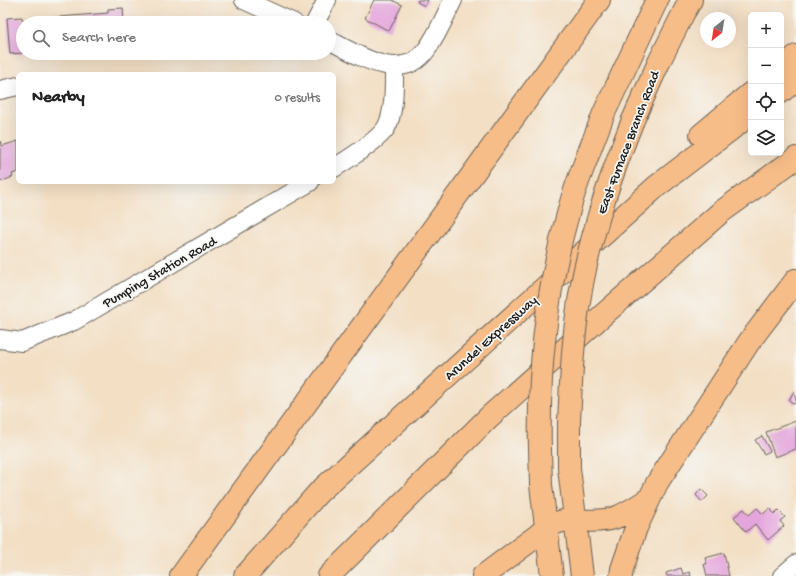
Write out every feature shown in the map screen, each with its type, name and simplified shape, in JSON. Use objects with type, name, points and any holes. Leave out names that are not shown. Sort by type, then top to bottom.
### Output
[{"type":"main road","points":[[181,576],[599,0]]},
{"type":"main road","name":"East Furnace Branch Road","points":[[552,576],[541,485],[540,449],[544,344],[548,308],[557,258],[569,209],[588,152],[604,113],[657,0]]},
{"type":"main road","name":"East Furnace Branch Road","points":[[582,576],[569,468],[571,369],[577,314],[596,221],[610,178],[633,120],[660,60],[689,3]]},
{"type":"main road","points":[[784,66],[796,56]]},
{"type":"main road","points":[[784,90],[796,80]]},
{"type":"main road","points":[[657,186],[692,142],[748,95]]},
{"type":"main road","name":"Arundel Expressway","points":[[245,576],[319,492],[657,186],[748,116]]},
{"type":"main road","points":[[329,576],[489,417],[575,340],[721,212],[796,158]]},
{"type":"main road","points":[[621,576],[636,528],[657,482],[749,342],[796,280]]},
{"type":"main road","points":[[483,576],[538,535],[546,527],[561,521],[575,519],[591,522],[615,518],[650,498]]},
{"type":"street","points":[[244,0],[279,16]]},
{"type":"street","points":[[319,16],[327,0]]},
{"type":"street","points":[[336,43],[380,65],[394,67],[416,61],[427,49],[453,0]]},
{"type":"street","points":[[336,167],[356,154],[386,128],[394,99],[394,67]]},
{"type":"street","points":[[0,90],[16,86]]},
{"type":"street","name":"Pumping Station Road","points":[[0,339],[22,342],[74,321],[307,184]]},
{"type":"street","points":[[782,576],[796,564]]},
{"type":"building","points":[[374,0],[392,0],[402,5],[389,31],[365,18]]},
{"type":"building","points":[[418,0],[428,0],[425,6],[417,2]]},
{"type":"building","points":[[123,8],[124,16],[71,16],[108,13],[108,9]]},
{"type":"building","points":[[16,17],[16,54],[10,54],[7,18]]},
{"type":"building","points":[[0,141],[2,146],[16,142],[16,173],[12,174],[13,177],[0,182]]},
{"type":"building","points":[[794,391],[796,402],[794,404],[789,400]]},
{"type":"building","points":[[796,421],[796,449],[775,457],[766,432]]},
{"type":"building","points":[[762,436],[770,451],[764,454],[755,440]]},
{"type":"building","points":[[701,489],[708,496],[702,502],[696,495]]},
{"type":"building","points":[[757,508],[763,514],[770,508],[774,514],[778,510],[785,517],[780,521],[784,526],[768,540],[755,524],[746,532],[734,517],[744,509],[749,515]]},
{"type":"building","points":[[724,553],[729,576],[707,576],[704,564],[707,564],[705,558]]},
{"type":"building","points":[[681,568],[683,574],[690,572],[691,576],[667,576],[666,573]]}]
